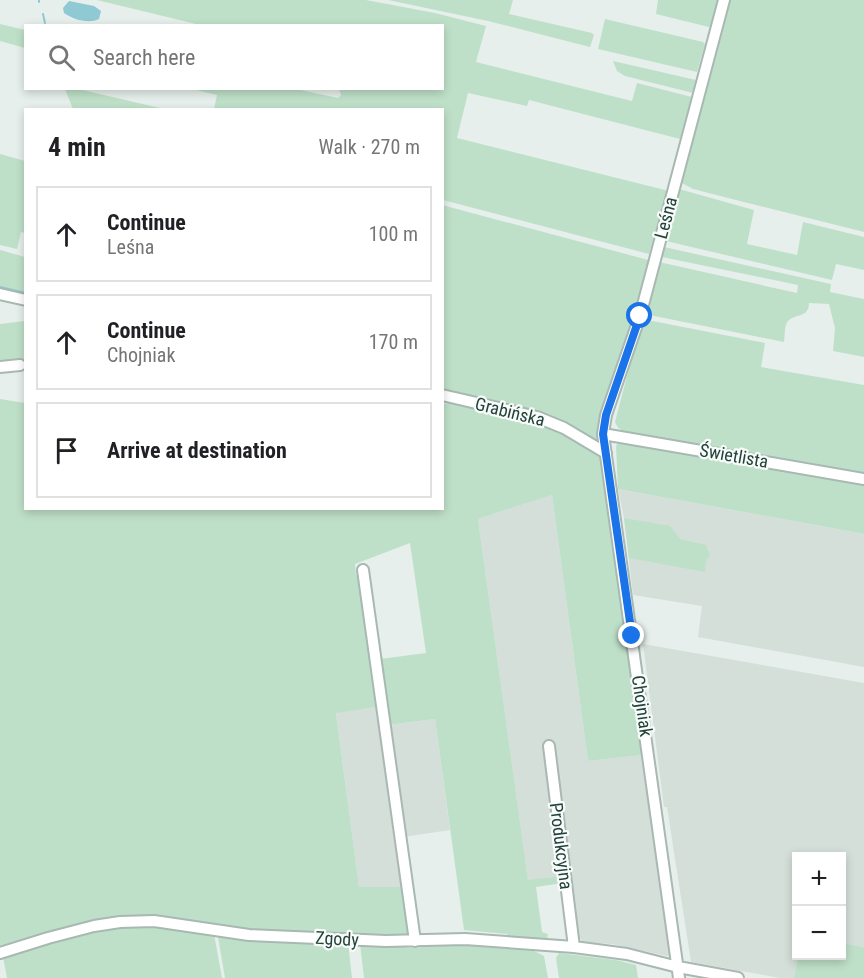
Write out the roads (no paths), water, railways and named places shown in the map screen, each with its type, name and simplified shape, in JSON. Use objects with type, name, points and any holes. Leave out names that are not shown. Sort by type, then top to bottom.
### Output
[{"type":"street","name":"Leśna","points":[[603,434],[606,415],[640,316],[724,0]]},
{"type":"street","points":[[0,294],[24,300]]},
{"type":"street","points":[[0,367],[20,365]]},
{"type":"street","name":"Grabińska","points":[[444,395],[537,417],[564,428],[606,453]]},
{"type":"street","name":"Chojniak","points":[[603,434],[678,973]]},
{"type":"street","name":"Świetlista","points":[[603,434],[864,479]]},
{"type":"street","points":[[363,570],[415,941]]},
{"type":"street","name":"Produkcyjna","points":[[549,746],[574,947]]},
{"type":"street","name":"Zgody","points":[[0,953],[70,931],[140,920],[169,922],[249,935],[415,941],[465,939],[574,947],[627,954],[678,973],[738,978]]},
{"type":"water","points":[[69,1],[94,6],[101,11],[99,19],[86,21],[64,13],[63,8]]},
{"type":"waterway","points":[[43,14],[45,23]]},
{"type":"waterway","points":[[0,287],[24,293]]}]
